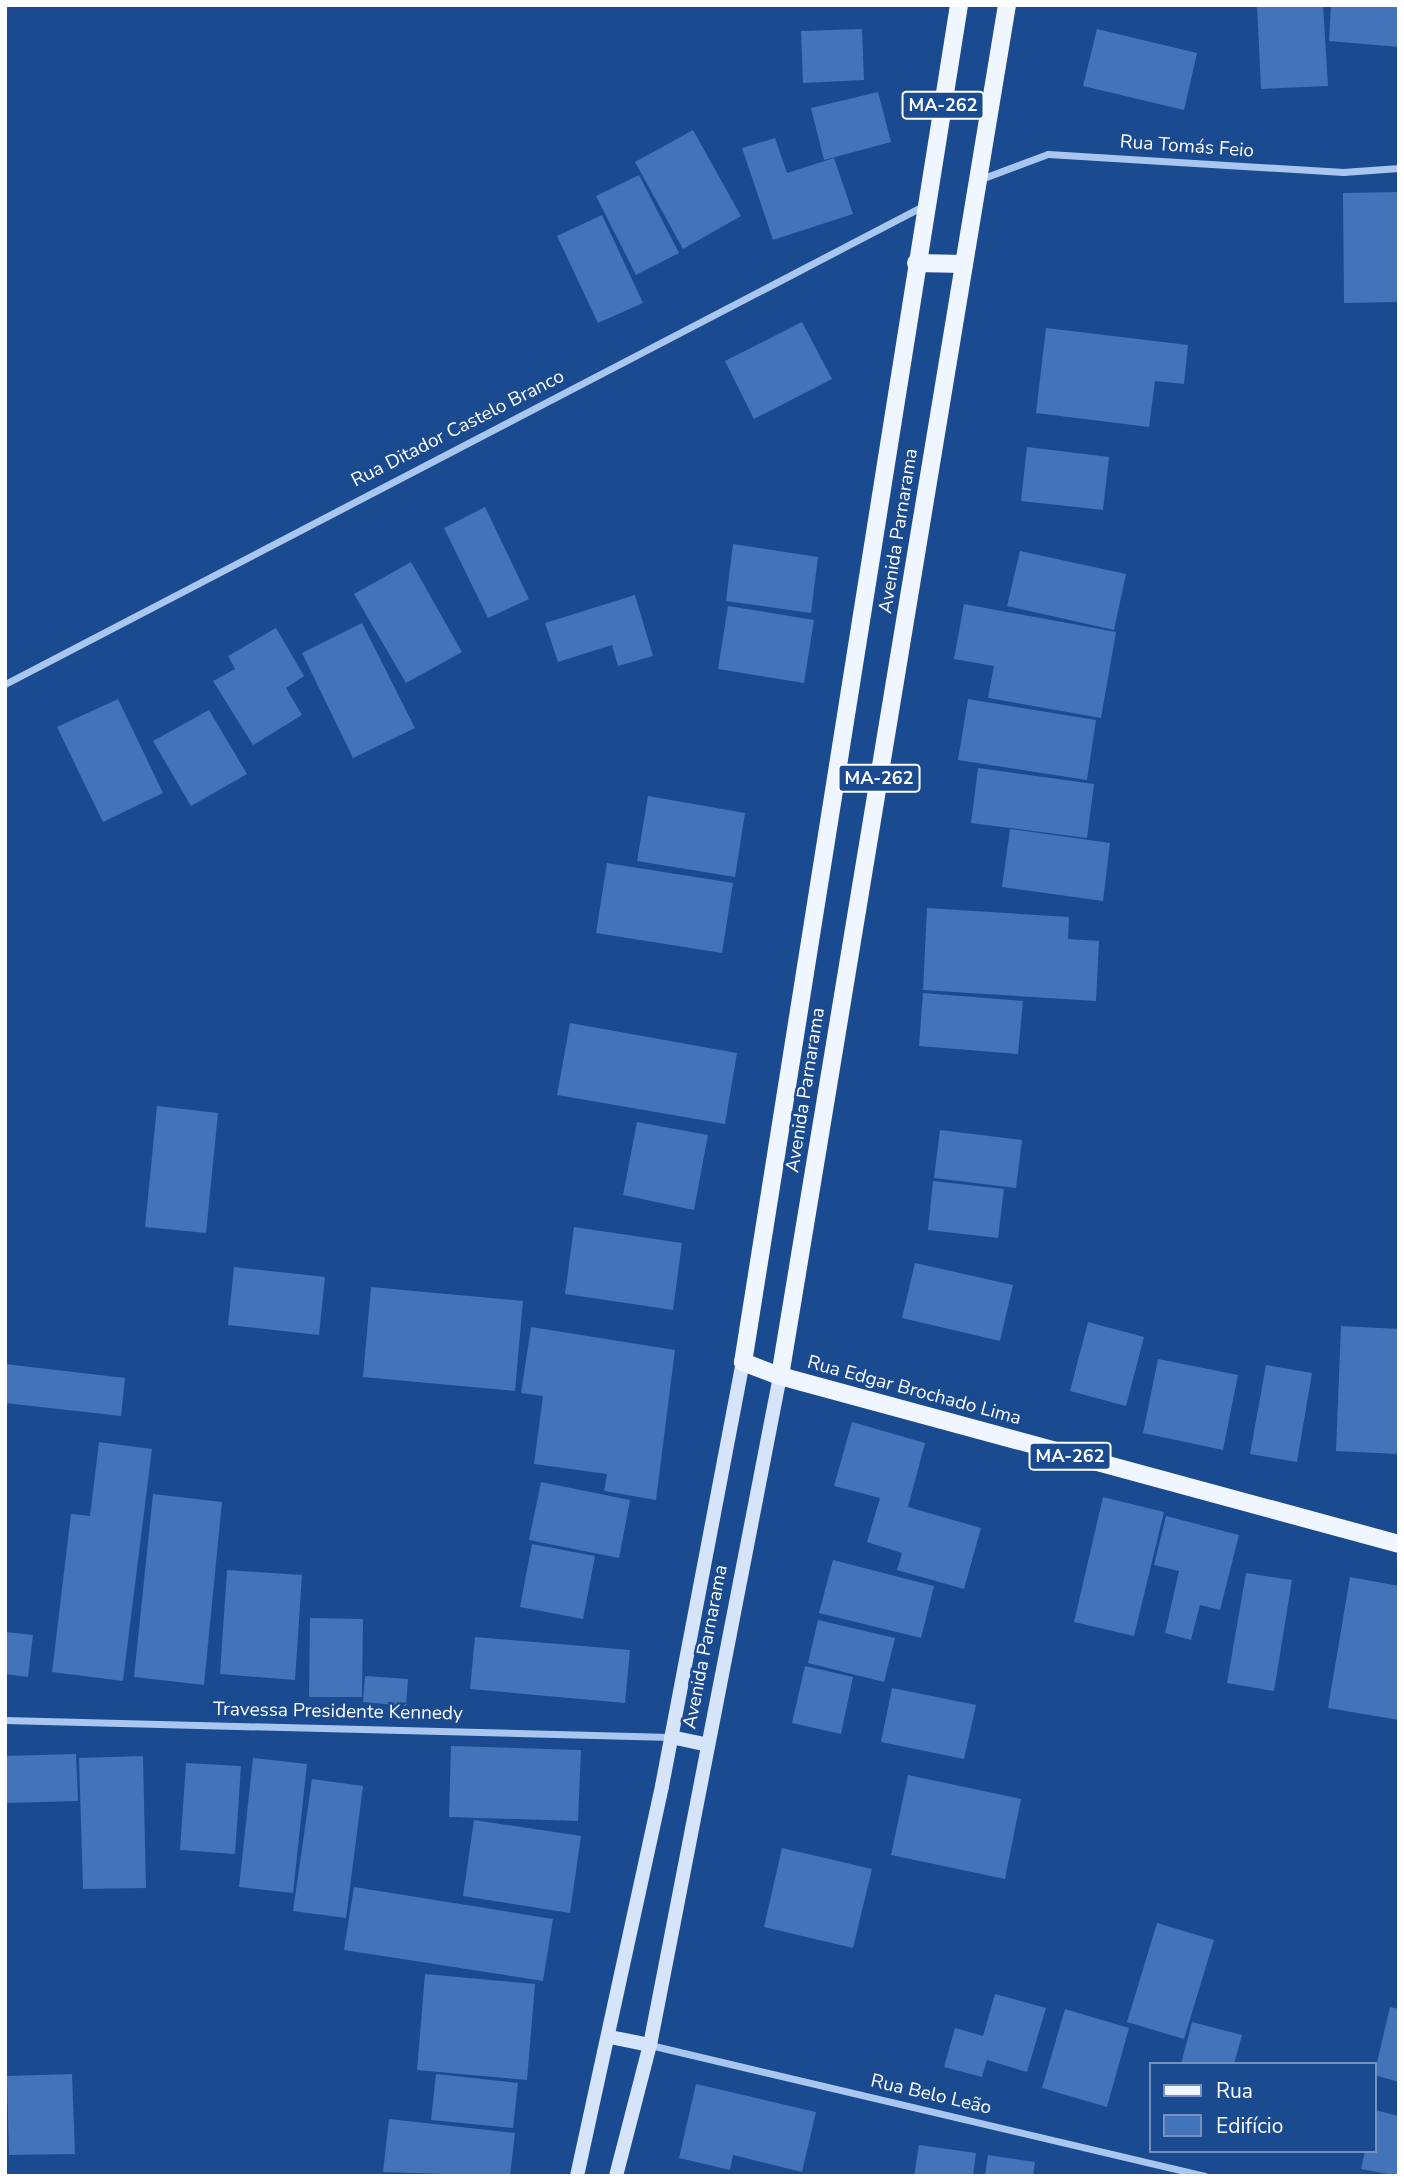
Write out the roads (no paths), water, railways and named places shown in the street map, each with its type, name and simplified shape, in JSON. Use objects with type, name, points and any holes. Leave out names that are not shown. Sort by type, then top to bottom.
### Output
[{"type":"main road","name":"Avenida Parnarama","points":[[743,1362],[916,263],[960,5]]},
{"type":"main road","name":"Avenida Parnarama","points":[[780,1376],[1007,5]]},
{"type":"main road","points":[[916,263],[964,264]]},
{"type":"main road","name":"Rua Edgar Brochado Lima","points":[[743,1362],[780,1376],[1399,1544]]},
{"type":"street","name":"Rua Tomás Feio","points":[[979,180],[1048,154],[1343,172],[1399,168]]},
{"type":"street","name":"Rua Ditador Castelo Branco","points":[[5,684],[926,204]]},
{"type":"street","name":"Avenida Parnarama","points":[[577,2176],[610,2038],[743,1362]]},
{"type":"street","name":"Avenida Parnarama","points":[[616,2176],[650,2045],[780,1376]]},
{"type":"street","name":"Travessa Presidente Kennedy","points":[[5,1720],[671,1737]]},
{"type":"street","points":[[671,1737],[708,1745]]},
{"type":"street","points":[[610,2038],[650,2045]]},
{"type":"street","name":"Rua Belo Leão","points":[[650,2045],[1205,2176]]}]
